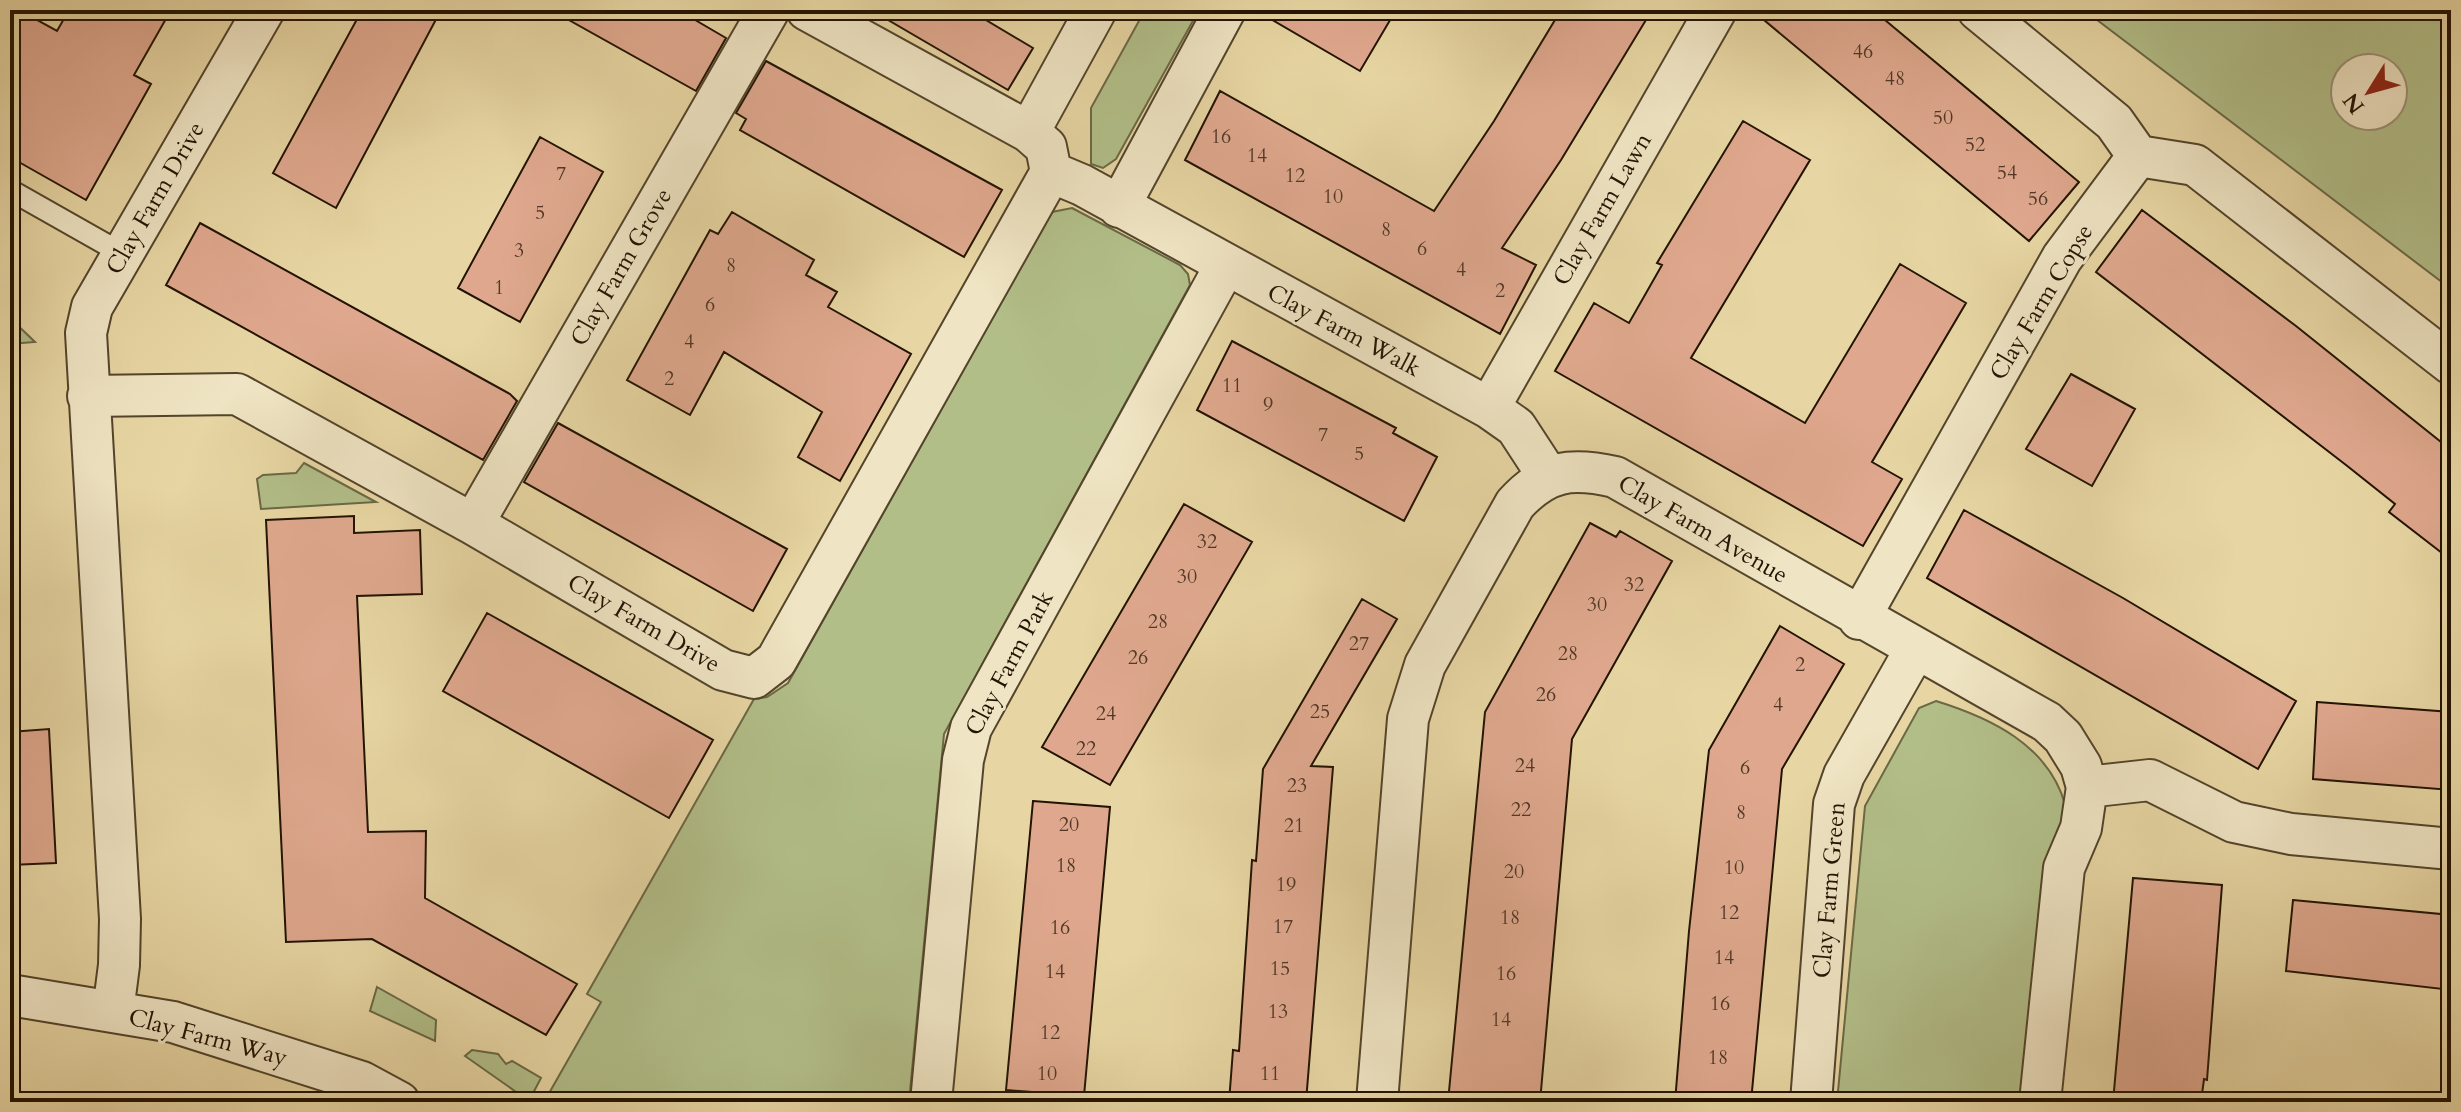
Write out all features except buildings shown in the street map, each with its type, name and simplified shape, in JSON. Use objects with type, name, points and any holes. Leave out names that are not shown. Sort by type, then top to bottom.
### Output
[{"type":"street","name":"Clay Farm Drive","points":[[113,1012],[119,965],[120,919],[86,333],[92,307],[264,10]]},
{"type":"street","name":"Clay Farm Grove","points":[[473,524],[769,10]]},
{"type":"street","points":[[807,10],[1029,132],[1046,147],[1051,172]]},
{"type":"street","points":[[1029,132],[1096,10]]},
{"type":"street","points":[[1119,207],[1225,10]]},
{"type":"street","name":"Clay Farm Lawn","points":[[1489,408],[1716,10]]},
{"type":"street","points":[[1978,10],[2114,122],[2138,156],[2195,165],[2451,364]]},
{"type":"street","name":"Clay Farm Copse","points":[[1859,619],[2062,258],[2138,156]]},
{"type":"street","name":"Clay Farm Drive","points":[[88,396],[237,394],[473,524],[723,670],[754,678],[776,661],[1051,172]]},
{"type":"street","name":"Clay Farm Walk","points":[[1051,172],[1489,408],[1516,427],[1548,476]]},
{"type":"street","name":"Clay Farm Park","points":[[931,1102],[963,760],[971,728],[1225,266]]},
{"type":"street","name":"Clay Farm Avenue","points":[[1548,476],[1585,470],[1615,477],[1859,619],[2047,722],[2063,737],[2081,766],[2087,787]]},
{"type":"street","points":[[1377,1102],[1408,719],[1425,665],[1515,504],[1535,482],[1548,476]]},
{"type":"street","name":"Clay Farm Green","points":[[1811,1102],[1834,804],[1844,775],[1915,650]]},
{"type":"street","points":[[2040,1102],[2064,868],[2081,828],[2087,787],[2150,780],[2234,822],[2291,834],[2451,849]]},
{"type":"street","name":"Clay Farm Way","points":[[10,995],[173,1022],[362,1082],[399,1102]]},
{"type":"lane","points":[[10,190],[123,254]]},
{"type":"green space","points":[[1145,10],[1199,10],[1116,159],[1103,168],[1091,164],[1091,108]]},
{"type":"green space","points":[[2084,10],[2451,10],[2451,289]]},
{"type":"green space","points":[[1072,208],[1180,265],[1188,274],[1190,285],[944,734],[909,1102],[544,1102],[601,1002],[587,994],[754,699],[767,697],[788,683],[1052,212]]},
{"type":"green space","points":[[10,318],[35,342],[10,344]]},
{"type":"green space","points":[[304,463],[376,502],[261,509],[257,479],[263,475],[296,473]]},
{"type":"green space","points":[[1936,701],[1977,716],[2015,737],[2045,765],[2057,783],[2065,804],[2022,1102],[1837,1102],[1865,806],[1919,708]]},
{"type":"green space","points":[[377,987],[436,1020],[435,1041],[370,1011]]},
{"type":"green space","points":[[472,1050],[498,1054],[506,1064],[512,1061],[541,1078],[529,1101],[465,1056]]}]
